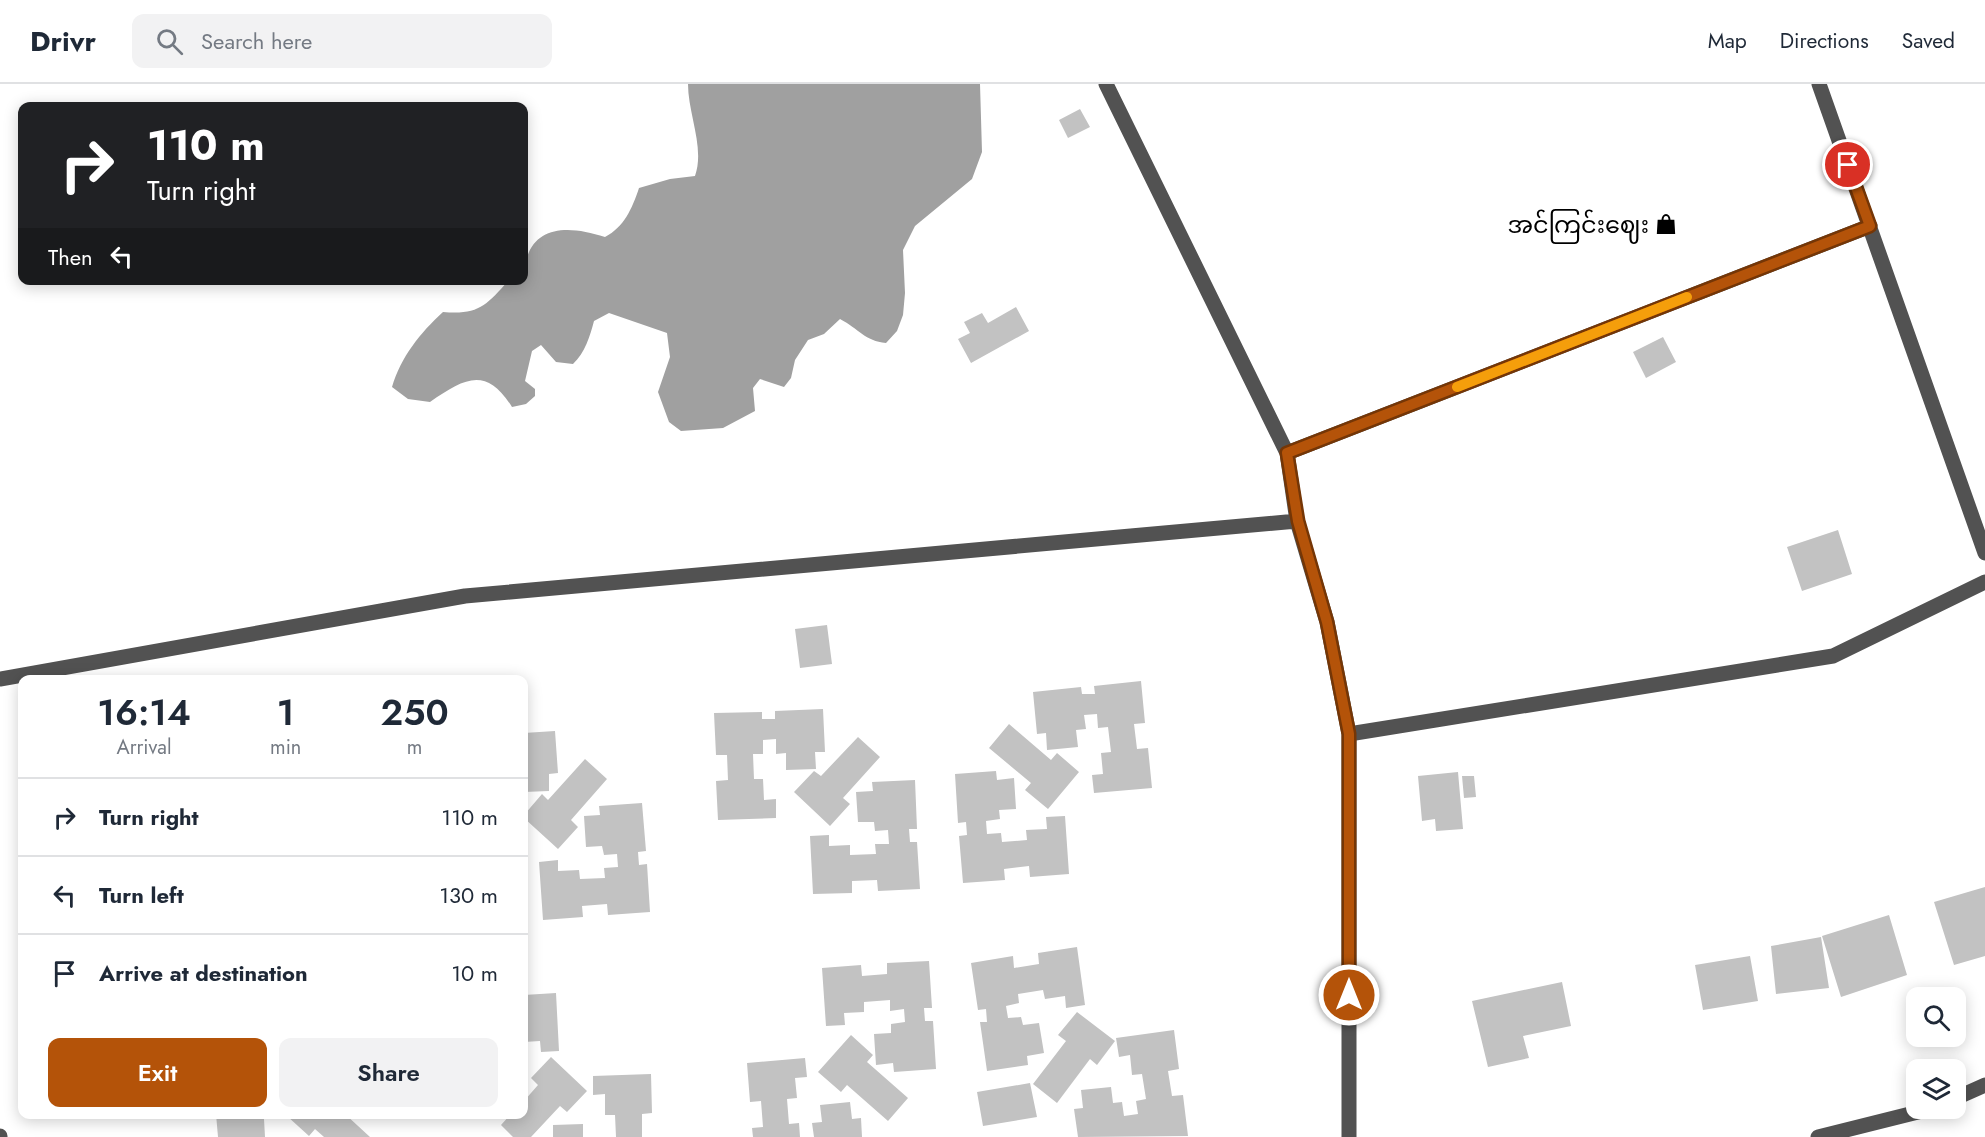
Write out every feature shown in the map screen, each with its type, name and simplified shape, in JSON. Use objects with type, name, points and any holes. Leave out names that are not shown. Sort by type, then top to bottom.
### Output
[{"type":"street","points":[[1106,84],[1287,453],[1298,521],[1327,622],[1349,734],[1349,1137]]},
{"type":"street","points":[[1819,84],[1985,553]]},
{"type":"street","points":[[1287,453],[1870,226]]},
{"type":"street","points":[[22,675],[465,596],[1298,521]]},
{"type":"street","points":[[1349,734],[1833,656],[1985,582]]},
{"type":"street","points":[[0,679],[18,676]]},
{"type":"street","points":[[1966,1094],[1985,1085]]},
{"type":"street","points":[[1818,1137],[1906,1115]]},
{"type":"shaded area","points":[[688,84],[980,84],[982,152],[972,179],[915,226],[903,250],[905,293],[903,315],[897,331],[886,343],[867,337],[840,319],[824,334],[808,340],[795,360],[791,378],[784,387],[760,379],[753,388],[755,411],[723,428],[681,431],[669,422],[658,392],[670,357],[667,333],[609,313],[594,321],[584,350],[573,364],[556,362],[541,345],[532,351],[525,381],[535,389],[535,396],[526,404],[512,407],[502,394],[484,381],[464,382],[430,402],[408,399],[392,387],[412,346],[443,312],[465,312],[480,307],[504,285],[528,285],[528,257],[539,239],[561,230],[575,230],[605,237],[612,233],[626,217],[639,188],[670,179],[695,176],[698,154]]},
{"type":"building","points":[[1080,109],[1090,127],[1068,138],[1059,120]]},
{"type":"building","points":[[1016,307],[1029,331],[971,363],[958,339],[970,333],[964,322],[982,313],[988,323]]},
{"type":"building","points":[[1663,337],[1676,362],[1646,378],[1633,352]]},
{"type":"building","points":[[1838,530],[1852,574],[1802,591],[1787,547]]},
{"type":"building","points":[[827,625],[832,664],[800,668],[795,629]]},
{"type":"building","points":[[1141,681],[1145,723],[1134,724],[1137,749],[1148,748],[1152,788],[1094,793],[1092,775],[1103,774],[1101,753],[1111,752],[1108,727],[1098,728],[1097,714],[1084,715],[1086,729],[1076,730],[1078,747],[1047,750],[1046,733],[1037,734],[1033,692],[1081,687],[1082,694],[1095,694],[1094,686]]},
{"type":"building","points":[[823,709],[825,752],[815,752],[816,769],[786,770],[786,753],[776,754],[776,739],[763,740],[763,754],[753,754],[754,779],[763,779],[764,800],[776,799],[776,818],[718,820],[716,781],[728,780],[727,755],[716,755],[714,713],[762,712],[762,719],[775,719],[775,711]]},
{"type":"building","points":[[1009,724],[1051,760],[1057,753],[1079,772],[1048,809],[1025,790],[1031,783],[989,748]]},
{"type":"building","points":[[555,731],[558,773],[549,774],[549,791],[528,792],[528,733]]},
{"type":"building","points":[[858,737],[880,757],[843,798],[850,804],[830,826],[794,792],[814,771],[821,776]]},
{"type":"building","points":[[585,759],[607,779],[571,820],[578,827],[558,849],[528,822],[528,810],[542,794],[548,800]]},
{"type":"building","points":[[996,771],[997,780],[1014,778],[1016,809],[999,810],[1000,819],[986,821],[987,834],[1001,833],[1002,842],[1027,840],[1026,830],[1047,829],[1046,817],[1065,816],[1069,874],[1030,877],[1029,866],[1004,869],[1005,880],[963,883],[959,836],[967,835],[966,822],[958,823],[955,774]]},
{"type":"building","points":[[1458,772],[1463,829],[1436,831],[1435,819],[1422,821],[1418,776]]},
{"type":"building","points":[[1462,776],[1474,776],[1476,797],[1464,798]]},
{"type":"building","points":[[915,780],[917,829],[909,829],[910,842],[917,842],[920,889],[878,891],[877,880],[852,881],[852,893],[813,894],[810,836],[829,835],[829,846],[850,845],[850,855],[876,854],[875,844],[889,844],[888,830],[875,831],[874,822],[858,822],[856,792],[873,791],[872,782]]},
{"type":"building","points":[[642,803],[646,851],[638,852],[639,865],[647,864],[650,912],[608,915],[607,904],[582,906],[583,917],[543,920],[539,862],[558,860],[558,871],[579,870],[580,879],[605,878],[604,868],[618,867],[617,854],[604,855],[602,846],[586,847],[584,816],[600,815],[599,806]]},
{"type":"building","points":[[1985,887],[1985,956],[1954,965],[1934,902]]},
{"type":"building","points":[[1889,915],[1907,975],[1841,997],[1822,936]]},
{"type":"building","points":[[1821,937],[1829,988],[1776,994],[1771,946]]},
{"type":"building","points":[[1077,947],[1085,1005],[1066,1008],[1065,996],[1045,999],[1043,990],[1018,994],[1019,1003],[1006,1006],[1008,1018],[1021,1017],[1023,1025],[1039,1023],[1044,1053],[1027,1056],[1028,1065],[987,1071],[980,1022],[987,1022],[986,1009],[978,1010],[971,963],[1013,956],[1014,968],[1039,964],[1038,953]]},
{"type":"building","points":[[1750,956],[1758,1001],[1703,1010],[1695,965]]},
{"type":"building","points":[[929,961],[932,1008],[924,1008],[925,1021],[933,1021],[936,1069],[894,1072],[893,1063],[876,1065],[874,1034],[891,1033],[891,1024],[905,1022],[904,1009],[890,1011],[890,1000],[864,1002],[864,1012],[844,1013],[845,1025],[826,1026],[822,968],[861,965],[862,976],[887,974],[887,963]]},
{"type":"building","points":[[1562,982],[1571,1026],[1523,1036],[1529,1058],[1488,1067],[1472,1001]]},
{"type":"building","points":[[556,993],[559,1051],[541,1052],[540,1041],[528,1042],[528,995]]},
{"type":"building","points":[[1077,1012],[1115,1041],[1097,1065],[1090,1059],[1057,1103],[1033,1084],[1066,1041],[1058,1035]]},
{"type":"building","points":[[1174,1030],[1179,1069],[1168,1071],[1172,1096],[1183,1095],[1188,1136],[1078,1137],[1074,1109],[1083,1108],[1081,1090],[1111,1087],[1113,1103],[1122,1102],[1124,1116],[1138,1114],[1136,1101],[1146,1099],[1142,1074],[1132,1075],[1130,1055],[1119,1057],[1116,1038]]},
{"type":"building","points":[[851,1035],[873,1055],[867,1062],[908,1098],[888,1121],[847,1085],[841,1092],[818,1072]]},
{"type":"building","points":[[551,1057],[587,1091],[567,1112],[560,1106],[531,1137],[513,1137],[501,1125],[506,1119],[528,1119],[528,1096],[538,1085],[531,1078]]},
{"type":"building","points":[[805,1058],[807,1077],[795,1078],[797,1098],[787,1099],[789,1124],[799,1123],[800,1137],[753,1137],[752,1128],[763,1127],[761,1101],[750,1102],[747,1063]]},
{"type":"building","points":[[651,1074],[652,1113],[642,1114],[642,1137],[616,1137],[615,1115],[605,1115],[605,1094],[593,1095],[593,1076]]},
{"type":"building","points":[[1030,1083],[1037,1117],[983,1126],[977,1092]]},
{"type":"building","points":[[850,1102],[852,1119],[861,1118],[862,1137],[814,1137],[812,1123],[822,1122],[820,1105]]},
{"type":"building","points":[[216,1119],[264,1119],[265,1137],[218,1137]]},
{"type":"building","points":[[290,1119],[350,1119],[370,1137],[324,1137],[315,1129],[309,1136]]},
{"type":"building","points":[[583,1124],[583,1137],[553,1137],[553,1125]]},
{"type":"slow traffic","points":[[1457,387],[1687,297]]},
{"type":"place","name":"အင်ကြင်းဈေး","points":[[1666,224]]},
{"type":"route","points":[[1349,995],[1349,734],[1327,622],[1298,521],[1287,453],[1870,226],[1848,165]]}]
